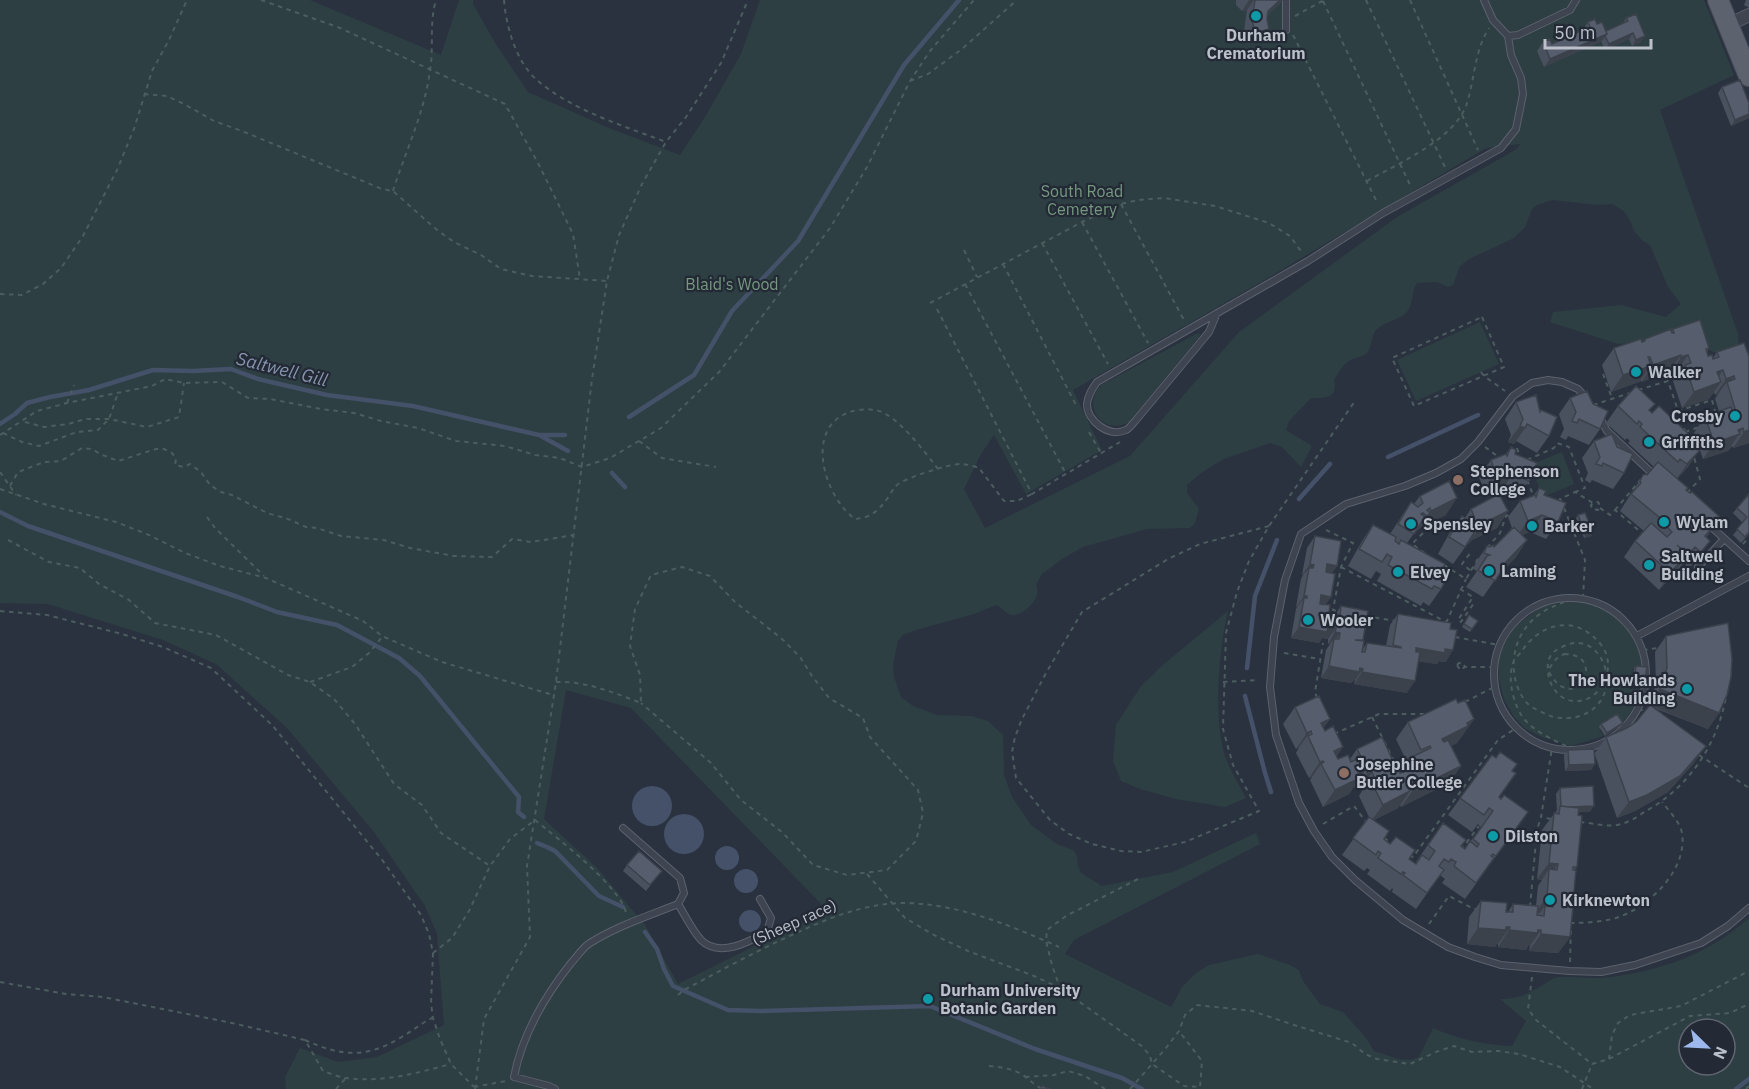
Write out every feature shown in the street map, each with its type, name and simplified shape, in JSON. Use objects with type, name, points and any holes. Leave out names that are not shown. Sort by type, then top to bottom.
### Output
[{"type":"main road","points":[[1718,0],[1749,76]]},
{"type":"street","points":[[1728,25],[1749,15]]},
{"type":"lane","points":[[1286,0],[1287,30]]},
{"type":"lane","points":[[1217,313],[1209,332],[1137,420],[1126,430],[1115,432],[1097,425],[1089,414],[1087,405],[1089,393],[1097,382],[1189,330],[1217,313],[1308,261],[1383,213],[1501,148],[1516,129],[1523,94],[1521,78],[1511,55],[1508,36],[1493,20],[1484,0]]},
{"type":"lane","points":[[1508,36],[1518,36],[1570,10],[1576,0]]},
{"type":"lane","points":[[1593,405],[1578,389],[1562,382],[1548,380],[1532,383],[1513,396],[1478,442],[1461,459],[1437,473],[1405,486],[1346,504],[1301,534],[1285,580],[1274,637],[1270,680],[1276,735],[1299,803],[1314,831],[1332,857],[1355,880],[1403,920],[1448,947],[1475,957],[1501,965],[1534,969],[1601,972],[1635,965],[1701,943],[1728,926],[1749,908]]},
{"type":"lane","points":[[1598,414],[1607,431],[1656,478]]},
{"type":"lane","points":[[1681,500],[1749,561]]},
{"type":"lane","points":[[1698,567],[1724,539]]},
{"type":"lane","points":[[1637,636],[1749,576]]},
{"type":"lane","points":[[1556,598],[1581,598],[1615,611],[1637,636],[1643,650],[1646,683],[1639,708],[1628,724],[1611,738],[1583,749],[1552,748],[1527,737],[1516,728],[1503,711],[1494,687],[1494,667],[1499,645],[1515,620],[1534,606],[1556,598]]},
{"type":"lane","points":[[555,1089],[514,1077],[517,1062],[531,1026],[554,985],[587,945],[625,924],[678,904],[684,892],[680,878],[623,828]]},
{"type":"lane","points":[[678,904],[701,939],[709,946],[720,949],[749,941],[767,932],[771,918],[760,899]]},
{"type":"path","points":[[0,294],[22,295],[43,284],[61,268],[83,236],[117,170],[134,129],[152,71],[187,0]]},
{"type":"path","points":[[261,0],[340,28],[505,104],[538,163],[573,234],[580,279]]},
{"type":"path","points":[[393,191],[421,110],[430,70],[431,32],[436,0]]},
{"type":"path","points":[[504,0],[510,35],[535,79],[576,105],[666,142]]},
{"type":"path","points":[[475,1088],[484,1018],[530,937],[527,866],[556,682],[592,379],[607,281],[619,235],[629,210],[666,142],[686,117],[721,63],[748,0]]},
{"type":"path","points":[[2,434],[37,411],[152,386],[165,379],[184,383],[222,382],[248,398],[270,399],[354,413],[418,428],[456,441],[505,446],[535,455],[560,458],[582,467],[610,458],[661,428],[720,371],[824,236],[867,167],[910,81],[930,51],[974,0]]},
{"type":"path","points":[[910,81],[928,74],[962,49],[1017,0]]},
{"type":"path","points":[[1383,213],[1286,21],[1324,0],[1415,195]]},
{"type":"path","points":[[1366,0],[1449,175]]},
{"type":"path","points":[[1410,0],[1482,158]]},
{"type":"path","points":[[1367,181],[1434,143],[1456,124],[1467,105],[1476,56],[1493,20]]},
{"type":"path","points":[[144,94],[167,96],[214,121],[361,182],[393,191],[453,242],[481,255],[501,269],[532,276],[607,281]]},
{"type":"path","points":[[930,303],[1082,222],[1121,204],[1138,200],[1164,198],[1215,206],[1269,223],[1290,236],[1308,261]]},
{"type":"path","points":[[1121,204],[1189,330]]},
{"type":"path","points":[[1082,222],[1152,351]]},
{"type":"path","points":[[1042,243],[1113,373]]},
{"type":"path","points":[[964,250],[977,277]]},
{"type":"path","points":[[1003,264],[1079,412]]},
{"type":"path","points":[[965,284],[1066,474]]},
{"type":"path","points":[[937,309],[1032,494]]},
{"type":"path","points":[[1482,317],[1504,367],[1484,376],[1414,406],[1392,358],[1482,317]]},
{"type":"path","points":[[1481,372],[1513,396]]},
{"type":"path","points":[[1603,374],[1612,398]]},
{"type":"path","points":[[1593,405],[1668,381],[1685,432],[1707,425]]},
{"type":"path","points":[[24,421],[44,428],[86,419],[109,419],[147,428],[179,417],[184,383]]},
{"type":"path","points":[[67,403],[74,385]]},
{"type":"path","points":[[2,434],[39,446],[77,432],[98,430],[109,419],[118,393]]},
{"type":"path","points":[[1623,395],[1631,402]]},
{"type":"path","points":[[1269,526],[1200,544],[1168,559],[1082,612],[1022,719],[1012,752],[1016,778],[1050,820],[1069,834],[1092,844],[1121,851],[1141,852],[1185,842],[1259,811],[1233,765],[1223,729],[1226,633],[1249,561],[1269,526],[1355,400]]},
{"type":"path","points":[[1678,411],[1712,400],[1719,421]]},
{"type":"path","points":[[938,469],[898,423],[883,412],[861,409],[846,413],[826,431],[822,445],[822,460],[833,492],[847,513],[855,519],[876,513],[894,487],[901,482],[960,464],[979,468],[1004,501],[1017,501],[1123,440],[1126,430]]},
{"type":"path","points":[[1090,433],[1101,454]]},
{"type":"path","points":[[639,441],[662,458],[716,467]]},
{"type":"path","points":[[1478,442],[1503,460]]},
{"type":"path","points":[[1517,448],[1523,462],[1554,448],[1557,443],[1569,447],[1585,488],[1554,501]]},
{"type":"path","points":[[10,486],[18,472],[44,462],[61,461],[82,448],[92,449],[118,461],[156,449],[164,449],[172,453],[176,459],[175,465],[184,467],[190,464],[201,472],[210,485],[221,492],[232,495],[267,513],[341,536],[384,540],[410,548],[454,556],[492,557],[512,539],[531,542],[574,535]]},
{"type":"path","points":[[1681,500],[1700,479],[1692,451]]},
{"type":"path","points":[[1687,453],[1695,460]]},
{"type":"path","points":[[1575,492],[1593,502],[1598,502],[1600,508],[1610,514],[1648,470]]},
{"type":"path","points":[[0,472],[16,495]]},
{"type":"path","points":[[1525,473],[1536,502]]},
{"type":"path","points":[[0,489],[44,504],[116,522],[185,553],[220,566],[266,578],[363,621],[382,636],[442,662],[554,694]]},
{"type":"path","points":[[1560,499],[1585,560],[1581,598],[1556,604],[1528,624],[1516,643],[1511,683],[1515,704],[1524,719],[1538,731],[1574,750]]},
{"type":"path","points":[[1593,502],[1591,506],[1593,510],[1600,508]]},
{"type":"path","points":[[1615,510],[1647,538]]},
{"type":"path","points":[[1485,551],[1500,533],[1506,516],[1514,513]]},
{"type":"path","points":[[207,517],[215,528],[266,578]]},
{"type":"path","points":[[1315,525],[1353,543],[1341,567],[1333,610],[1344,612]]},
{"type":"path","points":[[1423,533],[1412,544],[1433,559]]},
{"type":"path","points":[[8,540],[49,562],[80,568],[99,584],[129,600],[155,623],[216,635],[288,675],[310,682],[334,699],[356,724],[394,784],[422,805],[441,833],[490,866]]},
{"type":"path","points":[[1470,570],[1462,564],[1471,552]]},
{"type":"path","points":[[1445,630],[1446,622],[1460,589],[1480,556]]},
{"type":"path","points":[[1442,564],[1466,579]]},
{"type":"path","points":[[556,682],[595,686],[641,703],[711,763],[741,800],[783,833],[813,865],[847,875],[887,870],[916,840],[923,813],[918,790],[870,737],[863,718],[830,698],[812,676],[801,657],[735,602],[710,576],[682,567],[651,575],[635,609],[630,646],[640,675],[641,703]]},
{"type":"path","points":[[1341,567],[1446,622]]},
{"type":"path","points":[[1460,589],[1473,597],[1458,620],[1461,622],[1474,603]]},
{"type":"path","points":[[0,611],[47,615],[163,647],[211,668],[272,725],[383,861],[421,915],[429,934],[433,953],[431,1003],[433,1018],[451,1064],[475,1088]]},
{"type":"path","points":[[1366,616],[1396,621]]},
{"type":"path","points":[[1575,625],[1593,635],[1605,649],[1608,665],[1607,677],[1607,688],[1599,703],[1587,713],[1557,718],[1528,704],[1521,693],[1513,663],[1527,642],[1545,629],[1575,625]]},
{"type":"path","points":[[1447,635],[1499,645]]},
{"type":"path","points":[[310,682],[352,667],[369,653],[382,636]]},
{"type":"path","points":[[1318,703],[1315,692],[1323,643]]},
{"type":"path","points":[[1579,643],[1597,651],[1607,677],[1593,696],[1583,701],[1574,701],[1564,699],[1557,694],[1550,682],[1548,670],[1548,661],[1552,654],[1569,644],[1579,643]]},
{"type":"path","points":[[1643,650],[1663,647]]},
{"type":"path","points":[[1273,651],[1320,659]]},
{"type":"path","points":[[1564,654],[1573,654],[1581,658],[1586,674],[1577,687],[1569,689],[1555,683],[1548,670],[1556,659],[1564,654]]},
{"type":"path","points":[[1465,667],[1494,667]]},
{"type":"path","points":[[1223,682],[1270,680]]},
{"type":"path","points":[[1464,703],[1494,687]]},
{"type":"path","points":[[1573,821],[1615,825],[1629,822],[1662,802],[1703,758],[1715,736],[1723,713],[1726,694]]},
{"type":"path","points":[[1639,708],[1648,715]]},
{"type":"path","points":[[1329,736],[1379,714],[1432,714]]},
{"type":"path","points":[[1372,717],[1399,772]]},
{"type":"path","points":[[1412,864],[1413,857],[1498,740],[1516,728]]},
{"type":"path","points":[[1529,915],[1537,830],[1552,748]]},
{"type":"path","points":[[1694,750],[1749,788]]},
{"type":"path","points":[[1566,922],[1583,923],[1618,918],[1655,894],[1672,876],[1680,857],[1682,833],[1662,802]]},
{"type":"path","points":[[1314,831],[1328,820],[1354,806],[1371,829]]},
{"type":"path","points":[[1541,818],[1551,819]]},
{"type":"path","points":[[433,953],[452,938],[469,911],[490,866],[510,839],[535,820]]},
{"type":"path","points":[[535,820],[599,875],[625,906],[627,916],[625,924]]},
{"type":"path","points":[[1438,821],[1446,826]]},
{"type":"path","points":[[1457,856],[1479,826]]},
{"type":"path","points":[[1379,834],[1396,846]]},
{"type":"path","points":[[1461,836],[1468,841]]},
{"type":"path","points":[[1404,852],[1413,857]]},
{"type":"path","points":[[867,874],[905,918],[968,951],[1060,988],[1143,1047],[1150,1056],[1152,1064],[1184,1086],[1200,1087],[1202,1061],[1179,1031]]},
{"type":"path","points":[[1060,988],[1046,941],[1047,930],[1066,916],[1138,879]]},
{"type":"path","points":[[1423,932],[1449,896],[1474,909],[1485,910]]},
{"type":"path","name":"(Sheep race)","points":[[678,995],[758,951],[826,920],[846,912],[892,904],[972,913],[1059,947]]},
{"type":"path","points":[[1569,972],[1571,922]]},
{"type":"path","points":[[1534,969],[1528,1009],[1536,1020],[1592,1064]]},
{"type":"path","points":[[1610,1059],[1612,1035],[1618,1023],[1630,1015],[1681,1006],[1749,971]]},
{"type":"path","points":[[0,982],[66,994],[103,997],[232,1023],[305,1040],[325,1049],[351,1054],[374,1050],[433,1018]]},
{"type":"path","points":[[1592,1064],[1610,1059],[1690,1016],[1730,1013],[1749,1004]]},
{"type":"path","points":[[1130,1089],[1179,1031],[1185,1015],[1197,1005],[1252,1011],[1352,1043],[1377,1059],[1410,1064],[1454,1046],[1472,1052],[1498,1051],[1519,1054],[1560,1067],[1593,1089]]},
{"type":"path","points":[[305,1040],[323,1071],[346,1078],[373,1079],[408,1076],[451,1064]]},
{"type":"path","points":[[1582,1089],[1592,1064]]},
{"type":"path","points":[[989,1066],[1015,1071],[1036,1087],[1043,1089]]},
{"type":"path","points":[[1025,1077],[1054,1075],[1068,1071],[1084,1076],[1105,1089]]},
{"type":"path","points":[[336,1089],[346,1078]]},
{"type":"path","points":[[475,1088],[508,1081]]},
{"type":"path","points":[[1746,1089],[1749,1086]]},
{"type":"green space","points":[[0,0],[310,0],[441,55],[459,0],[473,0],[473,4],[497,46],[528,92],[609,128],[680,155],[741,54],[760,0],[1704,0],[1734,75],[1660,110],[1738,334],[1739,349],[1718,353],[1706,347],[1658,340],[1618,344],[1550,322],[1553,312],[1621,305],[1666,317],[1681,304],[1668,287],[1650,245],[1634,231],[1624,211],[1612,204],[1598,205],[1552,200],[1537,205],[1532,209],[1525,227],[1514,238],[1469,259],[1460,266],[1453,285],[1448,287],[1437,282],[1417,283],[1409,310],[1377,329],[1366,354],[1344,365],[1334,380],[1335,386],[1332,394],[1311,398],[1289,421],[1286,430],[1312,446],[1301,467],[1282,447],[1270,443],[1224,459],[1187,485],[1187,493],[1199,509],[1195,523],[1190,528],[1147,529],[1083,547],[1042,574],[1036,585],[1036,598],[1023,612],[1012,615],[996,605],[974,614],[903,635],[898,641],[893,664],[894,677],[901,697],[913,706],[937,715],[972,716],[988,721],[1003,735],[1004,775],[1012,797],[1031,825],[1057,844],[1073,850],[1077,856],[1081,873],[1102,886],[1173,872],[1256,833],[1260,844],[1074,940],[1065,954],[1171,1007],[1182,987],[1196,973],[1209,965],[1258,954],[1299,970],[1303,981],[1320,1004],[1343,1012],[1366,1038],[1374,1051],[1398,1059],[1410,1060],[1419,1057],[1433,1028],[1471,1041],[1512,1046],[1526,1021],[1500,999],[1523,995],[1555,978],[1621,976],[1661,967],[1717,942],[1749,918],[1749,1089],[286,1089],[285,1077],[300,1048],[338,1062],[377,1057],[444,1025],[437,934],[425,906],[374,832],[287,728],[216,664],[163,640],[48,604],[0,603]],"holes":[[[1520,144],[1517,149],[1397,217],[1239,332],[1130,456],[985,528],[964,489],[981,454],[994,435],[1026,494],[1102,450],[1073,390],[1261,282],[1486,148]],[[566,690],[631,708],[827,910],[678,984],[645,925],[596,867],[544,819]]]},
{"type":"green space","points":[[1480,322],[1499,364],[1416,401],[1397,360]]},
{"type":"green space","points":[[1198,333],[1199,337],[1129,422],[1111,425],[1098,417],[1093,402],[1095,393],[1101,385]]},
{"type":"green space","points":[[1562,452],[1574,484],[1543,497],[1530,465]]},
{"type":"green space","points":[[1578,600],[1607,609],[1617,617],[1640,652],[1643,669],[1633,668],[1630,689],[1641,689],[1633,709],[1620,726],[1614,717],[1599,730],[1604,736],[1571,746],[1542,737],[1524,728],[1514,717],[1504,699],[1499,679],[1498,660],[1504,644],[1516,625],[1543,606]]},
{"type":"green space","points":[[1228,611],[1222,645],[1218,708],[1222,746],[1246,798],[1225,807],[1176,799],[1121,781],[1113,761],[1116,725],[1141,686]]},
{"type":"water","points":[[652,786],[660,787],[666,792],[671,798],[671,814],[666,820],[660,825],[652,826],[644,825],[638,820],[633,814],[632,806],[633,798],[638,792],[644,787]]},
{"type":"water","points":[[684,814],[692,815],[698,820],[703,826],[703,842],[698,848],[692,853],[684,854],[676,853],[670,848],[665,842],[664,834],[665,826],[670,820],[676,815]]},
{"type":"water","points":[[727,846],[736,849],[739,858],[736,867],[727,870],[718,867],[715,858],[718,849]]},
{"type":"water","points":[[746,869],[755,872],[758,881],[755,890],[746,893],[737,890],[734,881],[737,872]]},
{"type":"water","points":[[750,910],[758,913],[761,921],[758,929],[750,932],[742,929],[739,921],[742,913]]},
{"type":"building","points":[[1255,0],[1280,0],[1268,11],[1269,29],[1255,33],[1252,20]]},
{"type":"building","points":[[1636,14],[1645,36],[1636,40],[1633,33],[1609,44],[1605,36],[1606,31],[1628,21],[1626,18]]},
{"type":"building","points":[[1595,19],[1597,24],[1602,22],[1607,34],[1550,59],[1543,42],[1550,39],[1552,44],[1565,38],[1562,31],[1571,28],[1574,34],[1590,27],[1588,22]]},
{"type":"building","points":[[1740,80],[1749,103],[1749,114],[1735,120],[1722,87]]},
{"type":"building","points":[[1700,320],[1709,348],[1706,349],[1708,356],[1712,355],[1713,359],[1719,357],[1717,352],[1744,343],[1749,356],[1749,430],[1744,432],[1743,428],[1738,430],[1740,434],[1714,443],[1705,416],[1731,407],[1734,416],[1737,415],[1727,382],[1735,379],[1734,376],[1726,379],[1723,370],[1717,372],[1721,382],[1694,392],[1685,365],[1691,363],[1688,355],[1681,357],[1681,355],[1653,365],[1648,357],[1651,366],[1623,375],[1614,348],[1641,339],[1642,342],[1645,341],[1645,339],[1671,329],[1674,333],[1673,329]]},
{"type":"building","points":[[1636,386],[1655,404],[1649,410],[1652,413],[1659,406],[1696,441],[1693,445],[1700,450],[1687,464],[1680,459],[1678,462],[1640,427],[1642,424],[1639,421],[1637,424],[1618,406]]},
{"type":"building","points":[[1587,391],[1593,404],[1608,411],[1600,429],[1579,419],[1577,423],[1572,421],[1576,412],[1570,398]]},
{"type":"building","points":[[1536,395],[1540,412],[1541,410],[1557,417],[1549,436],[1527,424],[1525,428],[1520,426],[1523,419],[1516,402]]},
{"type":"building","points":[[1612,434],[1617,447],[1633,454],[1624,473],[1603,463],[1602,466],[1596,464],[1600,457],[1594,441]]},
{"type":"building","points":[[1511,447],[1516,450],[1515,454],[1537,463],[1529,481],[1513,474],[1498,480],[1491,460],[1506,454],[1507,456]]},
{"type":"building","points":[[1658,462],[1688,488],[1686,490],[1692,492],[1721,518],[1705,536],[1710,541],[1701,552],[1695,547],[1688,555],[1677,545],[1687,555],[1670,573],[1635,541],[1651,523],[1667,537],[1672,532],[1664,524],[1665,522],[1631,494],[1641,483],[1643,475],[1647,475]]},
{"type":"building","points":[[1449,481],[1457,498],[1431,511],[1430,508],[1427,510],[1430,513],[1427,516],[1421,514],[1425,517],[1414,534],[1398,524],[1411,502],[1418,507],[1423,503],[1420,496]]},
{"type":"building","points":[[1539,488],[1546,491],[1544,495],[1566,503],[1558,522],[1542,515],[1528,521],[1520,501],[1535,495],[1536,497]]},
{"type":"building","points":[[1499,494],[1508,511],[1482,524],[1480,521],[1477,523],[1481,526],[1478,530],[1472,527],[1476,530],[1465,547],[1449,537],[1462,516],[1469,521],[1474,516],[1471,509]]},
{"type":"building","points":[[1749,494],[1749,532],[1745,537],[1737,529],[1747,517],[1737,508]]},
{"type":"building","points":[[1585,513],[1593,533],[1586,535],[1578,515]]},
{"type":"building","points":[[1373,525],[1396,537],[1395,541],[1399,544],[1401,540],[1445,564],[1443,568],[1450,572],[1441,589],[1434,586],[1432,589],[1388,565],[1392,557],[1387,554],[1382,562],[1359,549]]},
{"type":"building","points":[[1514,527],[1527,540],[1503,563],[1504,567],[1495,581],[1478,570],[1490,555],[1484,553],[1487,546],[1493,545],[1494,547]]},
{"type":"building","name":"Wooler","points":[[1315,536],[1341,541],[1337,566],[1327,564],[1326,572],[1335,574],[1331,597],[1321,595],[1320,604],[1330,605],[1329,613],[1340,615],[1341,606],[1368,611],[1363,640],[1355,640],[1364,641],[1362,652],[1365,652],[1367,643],[1401,648],[1393,645],[1398,614],[1451,623],[1450,629],[1457,630],[1453,650],[1445,649],[1445,653],[1416,648],[1416,652],[1420,652],[1415,681],[1362,672],[1363,669],[1360,668],[1359,672],[1329,666],[1334,639],[1339,639],[1340,633],[1335,632],[1336,628],[1328,626],[1327,632],[1299,627],[1304,598],[1307,598],[1304,596],[1309,568],[1313,568],[1314,565],[1310,564]]},
{"type":"building","points":[[1469,615],[1478,621],[1472,629],[1464,624]]},
{"type":"building","name":"The Howlands Building","points":[[1728,623],[1732,659],[1731,677],[1727,695],[1719,713],[1660,689],[1667,668],[1666,636]]},
{"type":"building","points":[[1636,666],[1647,667],[1644,685],[1634,684]]},
{"type":"building","points":[[1319,696],[1330,719],[1321,723],[1325,731],[1333,726],[1343,747],[1334,751],[1338,759],[1348,755],[1351,762],[1361,757],[1357,749],[1382,737],[1394,763],[1388,768],[1396,764],[1400,773],[1404,772],[1399,763],[1431,748],[1430,746],[1421,750],[1408,722],[1456,699],[1458,703],[1465,700],[1474,719],[1467,723],[1468,726],[1442,739],[1444,742],[1448,740],[1461,766],[1413,790],[1411,787],[1408,788],[1410,791],[1383,805],[1370,779],[1374,777],[1372,772],[1368,774],[1366,769],[1358,773],[1360,778],[1335,790],[1321,764],[1324,762],[1320,762],[1308,736],[1312,734],[1311,731],[1307,733],[1295,707]]},
{"type":"building","points":[[1650,705],[1706,746],[1680,776],[1647,795],[1629,802],[1606,737],[1636,722]]},
{"type":"building","points":[[1617,714],[1623,723],[1607,733],[1601,724]]},
{"type":"building","points":[[1594,749],[1595,764],[1569,765],[1568,750]]},
{"type":"building","points":[[1500,752],[1517,764],[1512,771],[1516,773],[1499,797],[1501,799],[1504,795],[1528,812],[1496,856],[1493,854],[1491,856],[1494,858],[1476,883],[1454,866],[1456,862],[1444,859],[1439,866],[1444,870],[1427,893],[1403,875],[1405,873],[1401,874],[1378,858],[1381,853],[1378,851],[1376,855],[1353,838],[1369,817],[1389,831],[1384,839],[1390,844],[1396,837],[1415,850],[1409,859],[1416,864],[1422,855],[1429,860],[1435,851],[1428,845],[1443,823],[1466,840],[1461,846],[1465,849],[1470,841],[1477,847],[1479,844],[1473,839],[1493,811],[1489,808],[1484,815],[1460,798],[1492,755],[1496,758]]},
{"type":"building","points":[[1593,786],[1594,806],[1561,806],[1560,788]]},
{"type":"building","points":[[1560,806],[1579,808],[1578,815],[1582,816],[1577,867],[1573,867],[1573,870],[1576,870],[1573,901],[1570,900],[1569,906],[1573,907],[1570,937],[1541,934],[1541,930],[1537,933],[1509,930],[1510,927],[1506,927],[1506,930],[1478,928],[1481,901],[1507,903],[1506,912],[1513,912],[1513,904],[1538,906],[1537,915],[1544,916],[1545,906],[1553,907],[1554,897],[1547,897],[1549,869],[1557,870],[1558,864],[1549,863],[1554,813],[1559,814]]},
{"type":"building","points":[[639,851],[662,871],[650,885],[627,865]]},
{"type":"waterway","points":[[629,417],[694,375],[732,311],[798,241],[904,65],[959,0]]},
{"type":"waterway","name":"Saltwell Gill","points":[[0,424],[27,403],[89,390],[153,370],[231,369],[258,379],[327,395],[413,406],[539,435],[565,435]]},
{"type":"waterway","points":[[1388,457],[1478,415]]},
{"type":"waterway","points":[[541,436],[568,451]]},
{"type":"waterway","points":[[1299,499],[1330,464]]},
{"type":"waterway","points":[[612,473],[625,487]]},
{"type":"waterway","points":[[0,512],[28,526],[277,612],[337,625],[399,658],[420,676],[519,797],[518,812],[524,817]]},
{"type":"waterway","points":[[1247,668],[1255,596],[1277,540]]},
{"type":"waterway","points":[[1245,696],[1271,792]]},
{"type":"waterway","points":[[537,843],[555,851],[599,896],[623,907]]},
{"type":"waterway","points":[[645,932],[657,949],[673,986],[728,1010],[930,1006],[1035,1049],[1122,1078],[1142,1089]]},
{"type":"waterway","points":[[1736,1089],[1749,1079]]},
{"type":"place","name":"Durham Crematorium","points":[[1256,16]]},
{"type":"place","name":"Walker","points":[[1636,372]]},
{"type":"place","name":"Crosby","points":[[1735,416]]},
{"type":"place","name":"Griffiths","points":[[1649,442]]},
{"type":"place","name":"Stephenson College","points":[[1458,480]]},
{"type":"place","name":"Wylam","points":[[1664,522]]},
{"type":"place","name":"Spensley","points":[[1411,524]]},
{"type":"place","name":"Barker","points":[[1532,526]]},
{"type":"place","name":"Saltwell Building","points":[[1649,565]]},
{"type":"place","name":"Laming","points":[[1489,571]]},
{"type":"place","name":"Elvey","points":[[1398,572]]},
{"type":"place","name":"Wooler","points":[[1308,620]]},
{"type":"place","name":"The Howlands Building","points":[[1687,689]]},
{"type":"place","name":"Josephine Butler College","points":[[1344,773]]},
{"type":"place","name":"Dilston","points":[[1493,836]]},
{"type":"place","name":"Kirknewton","points":[[1550,900]]},
{"type":"place","name":"Durham University Botanic Garden","points":[[928,999]]},
{"type":"park label","name":"South Road Cemetery","points":[[1082,200]]},
{"type":"park label","name":"Blaid's Wood","points":[[732,284]]}]
